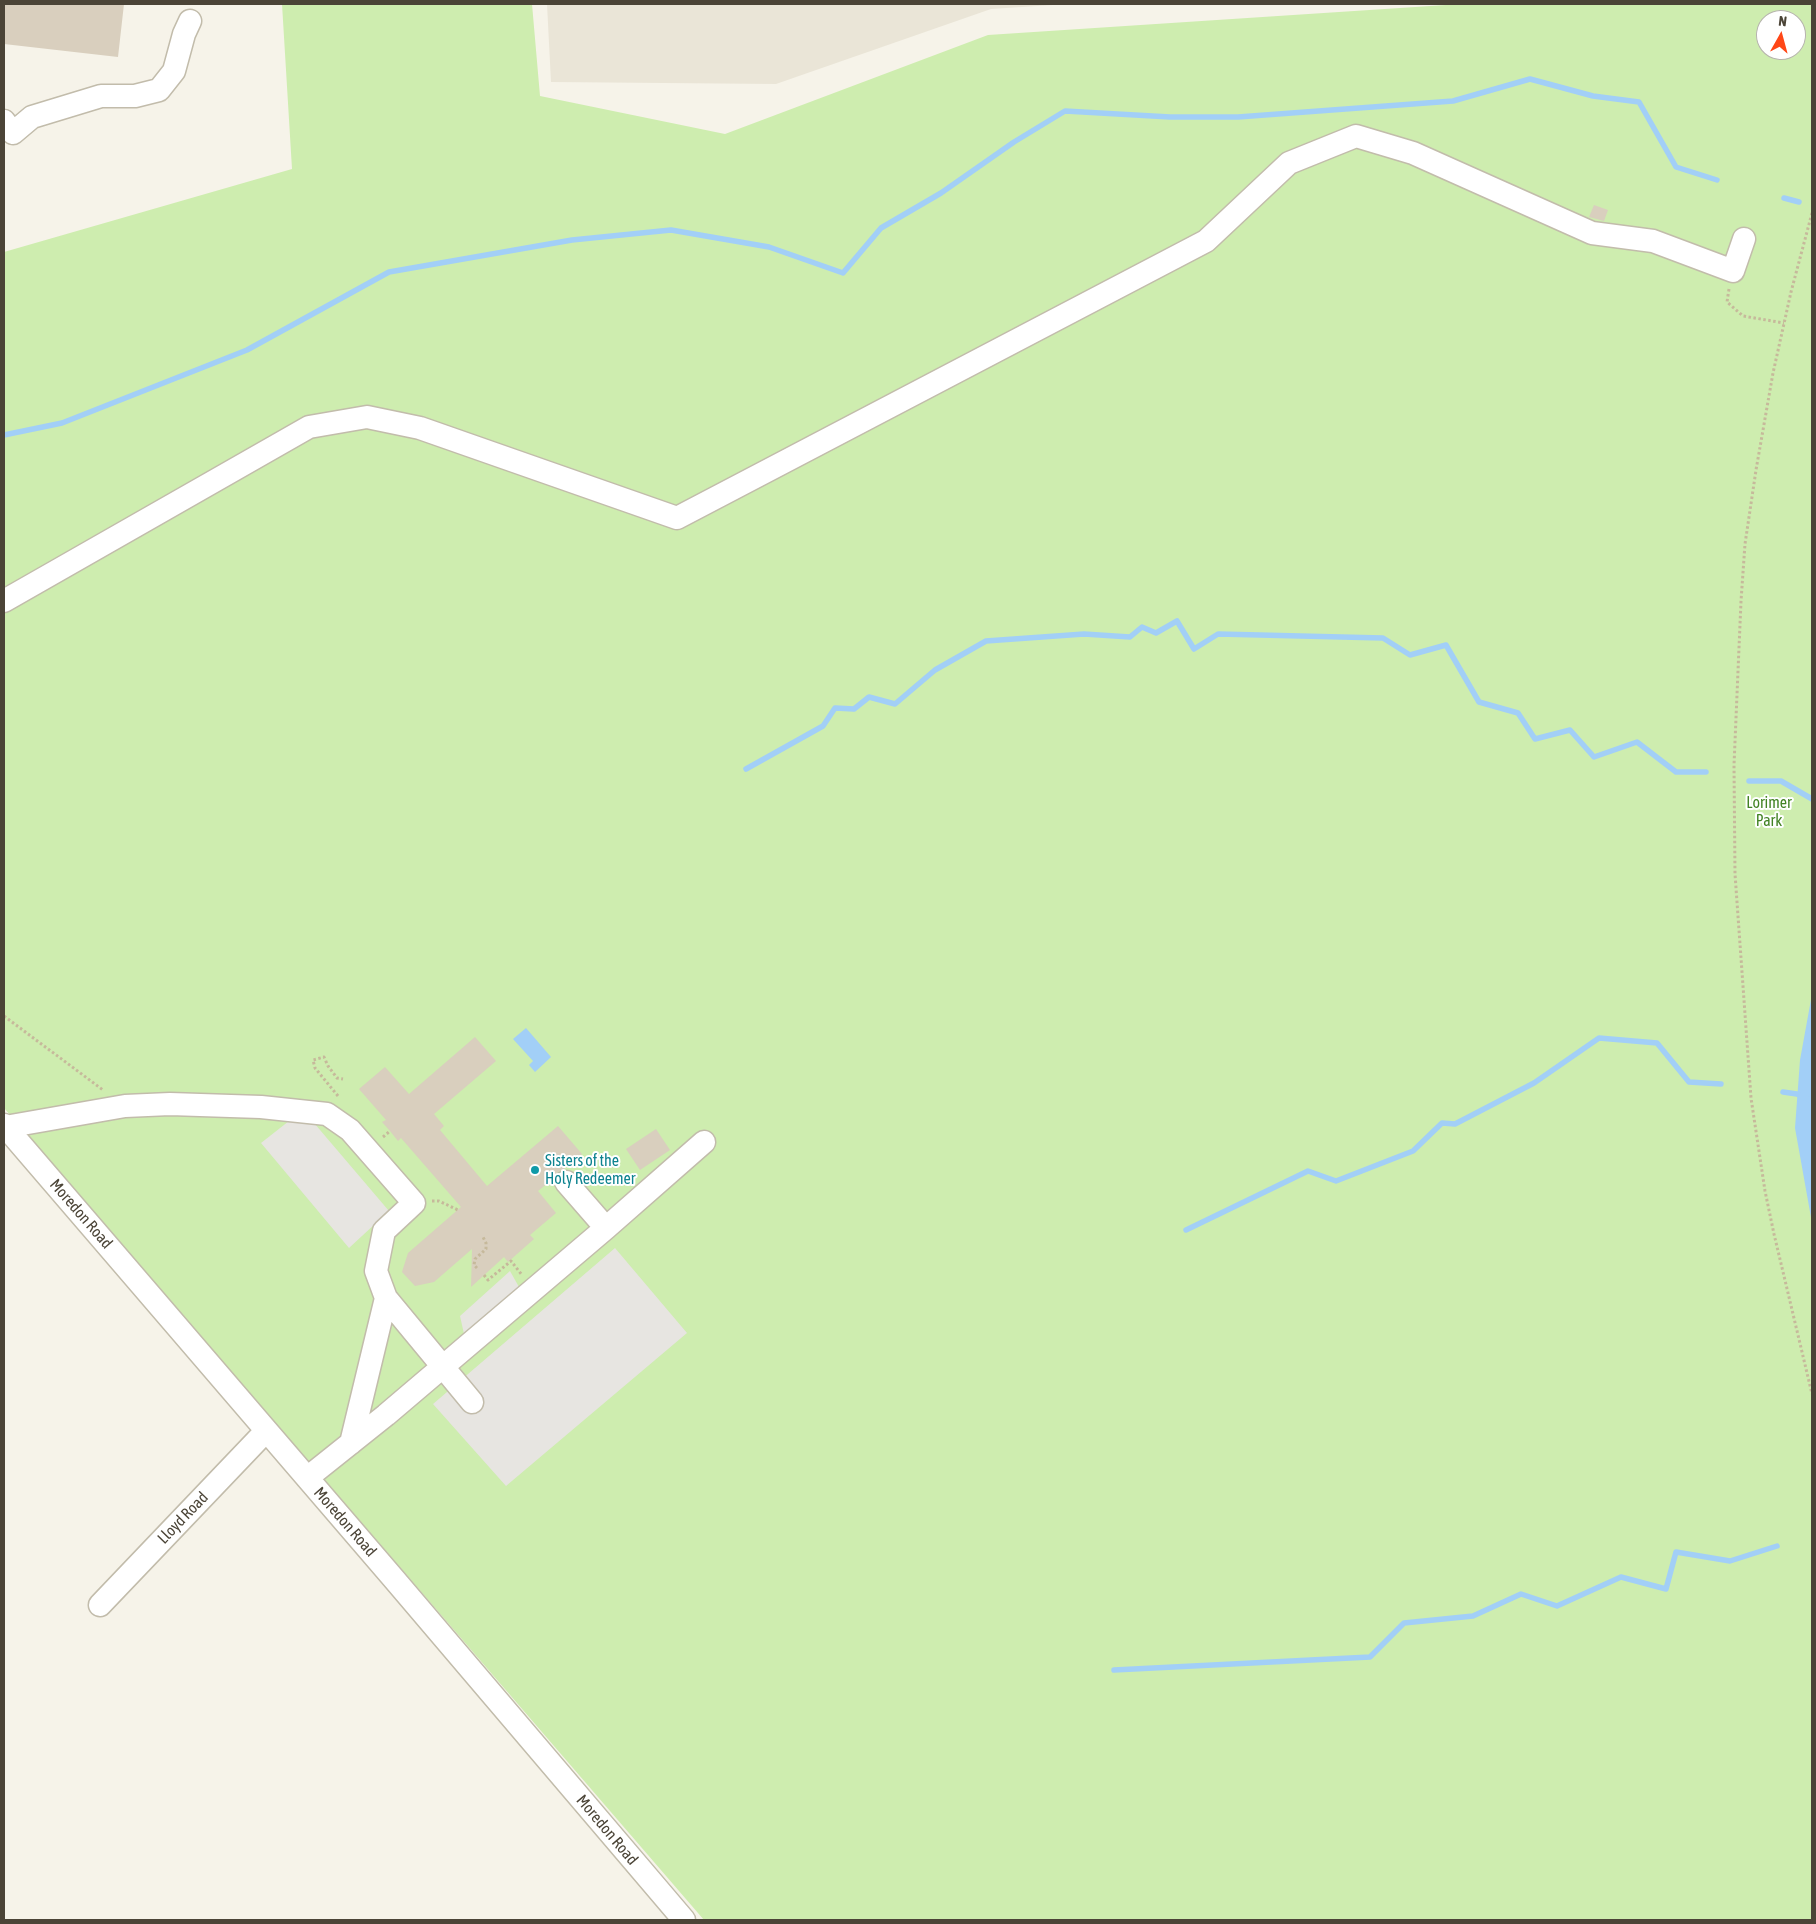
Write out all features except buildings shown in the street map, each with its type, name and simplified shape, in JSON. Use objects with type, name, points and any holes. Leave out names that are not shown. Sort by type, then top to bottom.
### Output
[{"type":"street","points":[[4,121],[13,133],[32,117],[101,96],[135,96],[159,90],[174,71],[184,34],[190,21]]},
{"type":"street","points":[[4,600],[309,427],[367,417],[420,428],[677,518],[1206,241],[1289,163],[1356,136],[1413,153],[1592,233],[1653,241],[1734,271],[1744,239]]},
{"type":"street","points":[[4,1126],[125,1106],[170,1104],[261,1106],[327,1114],[350,1130],[414,1203],[384,1231],[376,1271],[386,1298],[472,1402]]},
{"type":"street","name":"Moredon Road","points":[[4,1126],[684,1920]]},
{"type":"street","points":[[307,1478],[606,1228],[704,1142]]},
{"type":"street","points":[[566,1182],[606,1228]]},
{"type":"street","points":[[350,1443],[386,1298]]},
{"type":"street","name":"Lloyd Road","points":[[100,1605],[266,1431]]},
{"type":"path","points":[[1812,213],[1784,322],[1763,426],[1746,544],[1741,601],[1734,765],[1735,874],[1751,1098],[1769,1208],[1812,1394]]},
{"type":"path","points":[[1734,271],[1727,302],[1743,316],[1784,322]]},
{"type":"path","points":[[4,1016],[125,1106]]},
{"type":"path","points":[[340,1098],[315,1068],[313,1060],[324,1057],[337,1078],[343,1079]]},
{"type":"path","points":[[426,1206],[432,1201],[439,1201],[458,1210]]},
{"type":"path","points":[[477,1268],[474,1265],[476,1259],[486,1249],[483,1237]]},
{"type":"path","points":[[484,1275],[488,1280],[511,1261],[523,1276],[515,1284],[522,1298]]},
{"type":"shaded area","points":[[547,4],[1068,4],[991,9],[776,84],[551,82]]},
{"type":"shaded area","points":[[303,1110],[389,1211],[349,1248],[261,1143]]},
{"type":"shaded area","points":[[615,1248],[687,1333],[506,1486],[433,1404]]},
{"type":"shaded area","points":[[510,1271],[519,1287],[464,1334],[460,1316]]},
{"type":"green space","name":"Lorimer Park","points":[[282,4],[532,4],[540,96],[725,134],[988,35],[1461,4],[1812,4],[1812,1920],[704,1920],[4,1108],[4,252],[292,169]]},
{"type":"water","points":[[1812,994],[1812,1223],[1795,1128],[1800,1060]]},
{"type":"water","points":[[526,1028],[551,1057],[535,1072],[529,1065],[533,1061],[513,1039]]},
{"type":"waterway","points":[[4,435],[62,423],[247,350],[389,272],[572,240],[671,230],[769,247],[843,273],[881,228],[941,193],[1014,142],[1065,111],[1170,117],[1238,117],[1453,101],[1530,79],[1593,96],[1639,102],[1676,167],[1717,180]]},
{"type":"waterway","points":[[1784,198],[1799,202]]},
{"type":"waterway","points":[[746,769],[823,726],[835,708],[854,709],[869,697],[895,704],[935,670],[986,641],[1084,634],[1130,637],[1142,627],[1156,633],[1177,621],[1194,649],[1218,634],[1383,638],[1410,655],[1446,645],[1479,702],[1518,713],[1535,739],[1570,730],[1594,757],[1637,742],[1676,772],[1706,772]]},
{"type":"waterway","points":[[1749,781],[1781,781],[1812,799]]},
{"type":"waterway","points":[[1186,1230],[1308,1171],[1336,1181],[1413,1151],[1442,1123],[1455,1124],[1534,1083],[1599,1038],[1657,1043],[1689,1082],[1721,1084]]},
{"type":"waterway","points":[[1783,1092],[1797,1094],[1812,1101]]},
{"type":"waterway","points":[[1114,1670],[1370,1657],[1404,1623],[1473,1616],[1521,1594],[1557,1606],[1621,1577],[1666,1589],[1676,1552],[1730,1561],[1777,1546]]},
{"type":"place","name":"Sisters of the Holy Redeemer","points":[[535,1170]]}]
